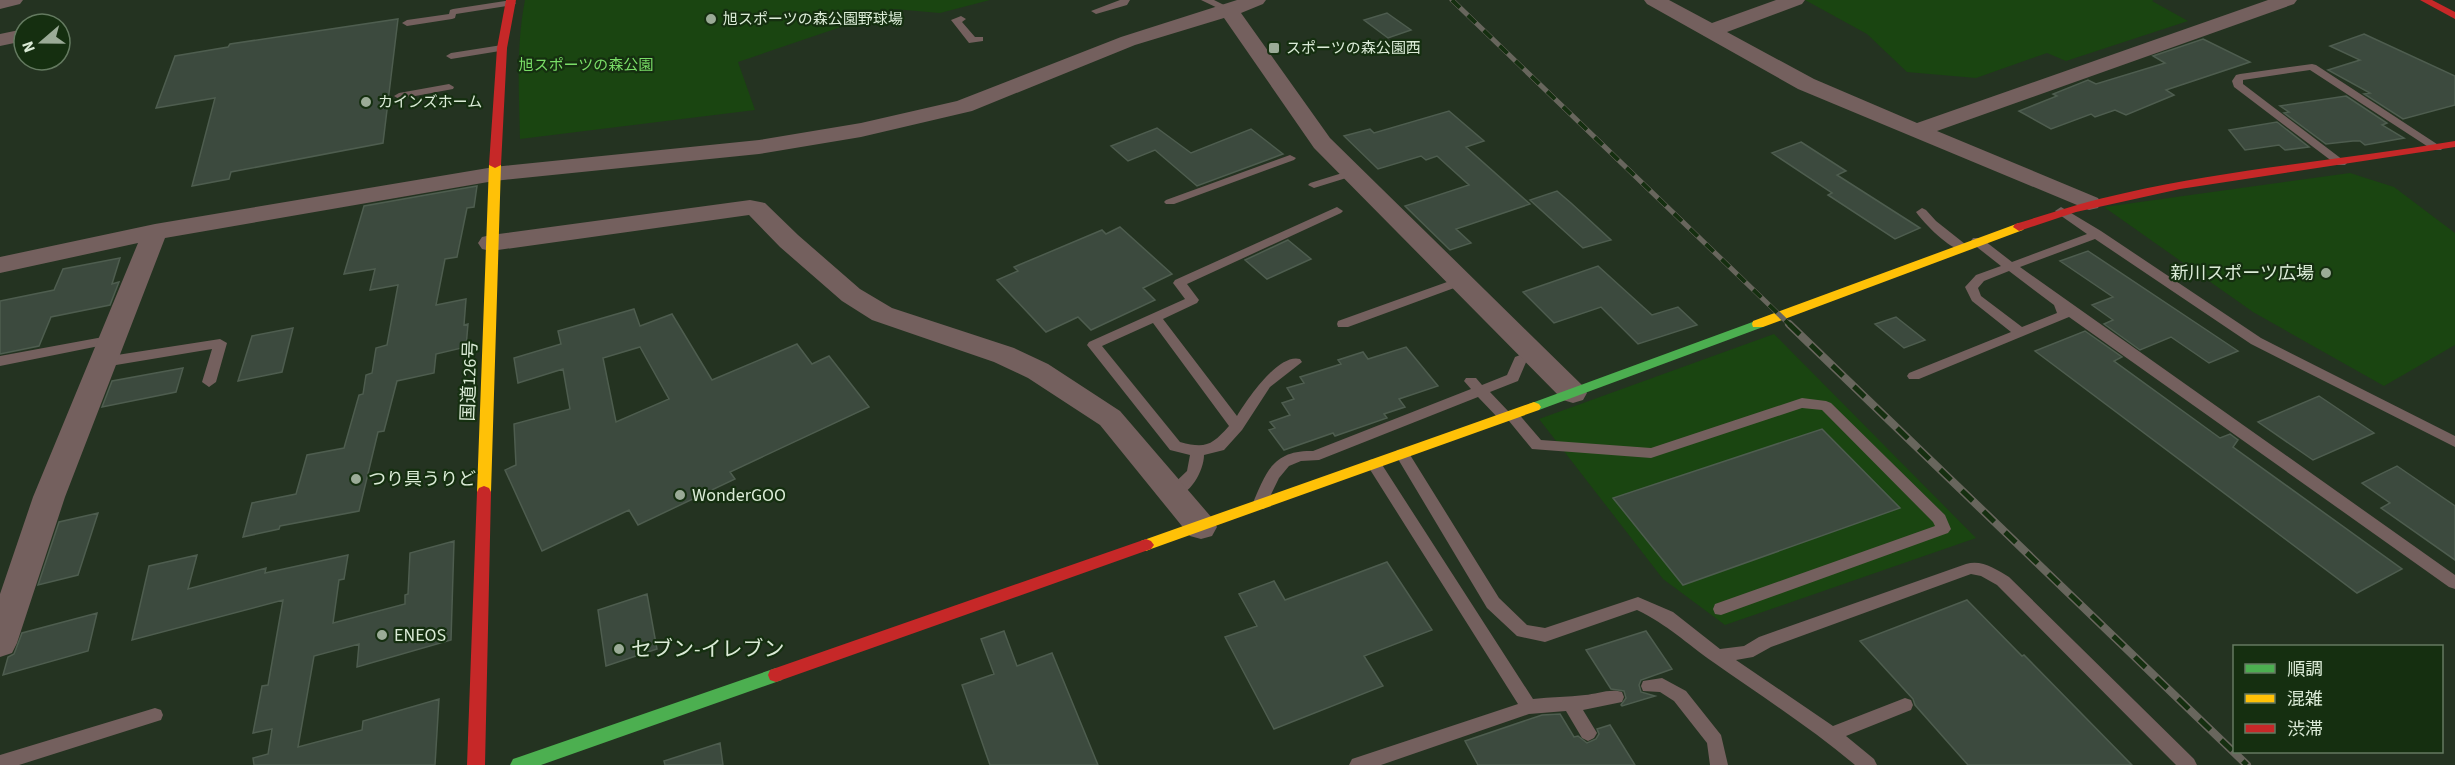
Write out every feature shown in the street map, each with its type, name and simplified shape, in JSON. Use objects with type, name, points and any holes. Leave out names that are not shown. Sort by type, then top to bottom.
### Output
[{"type":"main road","points":[[2425,0],[2455,16]]},
{"type":"main road","name":"国道126号","points":[[476,765],[491,243],[502,48],[511,1]]},
{"type":"main road","points":[[519,765],[1201,527],[1573,393],[2061,211],[2188,183],[2409,154],[2455,144]]},
{"type":"street","points":[[0,3],[13,0]]},
{"type":"street","points":[[0,265],[155,232],[495,174],[759,147],[861,130],[964,106],[1128,41],[1256,0]]},
{"type":"street","points":[[1654,0],[1806,84],[2090,203]]},
{"type":"street","points":[[1710,31],[1795,0]]},
{"type":"street","points":[[1915,131],[2287,0]]},
{"type":"street","points":[[1229,10],[1322,143],[1573,393]]},
{"type":"street","points":[[491,243],[756,208],[789,241],[851,295],[882,314],[1004,355],[1038,371],[1110,418],[1201,527]]},
{"type":"street","points":[[0,643],[49,497],[155,232]]},
{"type":"lane","points":[[1096,11],[1124,3],[1125,0]]},
{"type":"lane","points":[[1206,0],[1229,10]]},
{"type":"lane","points":[[407,23],[511,1]]},
{"type":"lane","points":[[961,19],[956,20],[973,41],[979,39]]},
{"type":"lane","points":[[451,56],[502,48]]},
{"type":"lane","points":[[2341,163],[2238,85],[2237,81],[2240,77],[2312,67],[2437,148]]},
{"type":"lane","points":[[399,96],[449,87]]},
{"type":"lane","points":[[1170,202],[1290,158]]},
{"type":"lane","points":[[1314,185],[1352,172]]},
{"type":"lane","points":[[1295,362],[1265,384],[1219,446],[1197,452],[1175,446],[1094,345],[1193,300],[1179,283],[1337,211]]},
{"type":"lane","points":[[2061,211],[2256,340],[2455,442]]},
{"type":"lane","points":[[1922,212],[1932,224],[1961,247]]},
{"type":"lane","points":[[2021,333],[1976,298],[1971,287],[1980,278],[2097,234]]},
{"type":"lane","points":[[1977,241],[2060,303],[2455,583]]},
{"type":"lane","points":[[1343,324],[1461,281]]},
{"type":"lane","points":[[1914,376],[2064,315],[2060,303]]},
{"type":"lane","points":[[1154,316],[1236,426]]},
{"type":"lane","points":[[0,361],[220,343],[209,382]]},
{"type":"lane","points":[[1258,506],[1279,463],[1290,457],[1314,456],[1476,386],[1513,378],[1520,360]]},
{"type":"lane","points":[[1476,386],[1537,446],[1651,453],[1802,403],[1817,403],[1826,406],[1940,519],[1943,529],[1721,609]]},
{"type":"lane","points":[[1172,492],[1192,478],[1197,463],[1197,452]]},
{"type":"lane","points":[[1402,454],[1493,603],[1522,631],[1545,634],[1638,603],[1667,617],[1717,656],[1831,734],[1868,765]]},
{"type":"lane","points":[[1374,464],[1529,707]]},
{"type":"lane","points":[[1717,656],[1747,652],[1765,642],[1971,567],[1984,570],[2003,581],[2188,765]]},
{"type":"lane","points":[[1649,687],[1662,685],[1680,696],[1715,740],[1719,765]]},
{"type":"lane","points":[[1358,765],[1529,707],[1569,702],[1593,703],[1616,697]]},
{"type":"lane","points":[[1569,702],[1588,733]]},
{"type":"lane","points":[[1831,734],[1905,705]]},
{"type":"lane","points":[[0,763],[155,715]]},
{"type":"green space","name":"旭スポーツの森公園","points":[[525,0],[990,0],[940,13],[894,9],[738,62],[755,110],[520,139],[519,52]]},
{"type":"green space","points":[[1805,0],[2154,0],[2152,1],[2188,21],[2066,61],[2047,53],[1976,78],[1907,72],[1867,34]]},
{"type":"green space","name":"新川スポーツ広場","points":[[2350,173],[2394,187],[2455,233],[2455,345],[2384,386],[2253,312],[2104,207]]},
{"type":"green space","points":[[1774,334],[1976,538],[1725,625],[1663,579],[1539,419]]},
{"type":"building","points":[[1387,13],[1411,30],[1388,38],[1364,20]]},
{"type":"building","points":[[398,19],[383,143],[231,172],[229,179],[192,186],[215,98],[156,108],[175,56],[228,47],[230,44]]},
{"type":"building","points":[[2364,34],[2455,76],[2455,105],[2403,119],[2364,94],[2370,93],[2328,70],[2360,60],[2330,46]]},
{"type":"building","points":[[2203,39],[2250,62],[2166,90],[2174,95],[2126,115],[2115,110],[2095,117],[2091,114],[2051,129],[2019,111],[2057,96],[2053,94],[2088,80],[2096,84],[2165,63],[2153,56]]},
{"type":"building","points":[[2346,96],[2387,123],[2382,125],[2404,138],[2365,145],[2360,141],[2326,144],[2284,113],[2289,112],[2280,106]]},
{"type":"building","points":[[1449,111],[1484,141],[1466,147],[1530,204],[1456,229],[1471,243],[1450,250],[1405,206],[1469,185],[1437,156],[1426,160],[1421,156],[1378,169],[1344,136],[1370,129],[1374,133]]},
{"type":"building","points":[[2277,122],[2309,147],[2285,150],[2279,145],[2245,150],[2229,130]]},
{"type":"building","points":[[1157,128],[1191,153],[1251,129],[1283,154],[1197,186],[1155,150],[1128,161],[1111,146]]},
{"type":"building","points":[[1801,142],[1846,171],[1837,175],[1920,228],[1895,239],[1828,195],[1832,193],[1772,153]]},
{"type":"building","points":[[477,186],[474,207],[467,208],[457,257],[445,259],[436,305],[466,299],[464,325],[468,324],[466,347],[436,354],[434,373],[397,381],[384,431],[378,432],[359,511],[280,526],[279,529],[243,537],[252,503],[296,494],[307,455],[344,448],[359,395],[363,394],[366,375],[372,373],[376,348],[387,345],[398,285],[370,290],[375,269],[344,274],[364,206]]},
{"type":"building","points":[[1557,191],[1611,240],[1583,248],[1530,200]]},
{"type":"building","points":[[1120,227],[1172,274],[1143,288],[1155,300],[1091,330],[1078,317],[1046,332],[997,280],[1018,271],[1014,267],[1102,230],[1106,234]]},
{"type":"building","points":[[1288,240],[1311,259],[1267,279],[1245,260]]},
{"type":"building","points":[[2088,251],[2238,351],[2209,363],[2171,337],[2140,350],[2104,324],[2113,320],[2092,305],[2113,297],[2060,261]]},
{"type":"building","points":[[120,258],[112,284],[119,282],[110,305],[51,317],[39,346],[0,354],[0,301],[54,290],[63,269]]},
{"type":"building","points":[[1598,266],[1652,315],[1678,307],[1697,325],[1638,344],[1601,307],[1554,323],[1523,292]]},
{"type":"building","points":[[634,309],[640,326],[672,314],[712,380],[797,344],[812,364],[829,356],[869,407],[730,472],[735,479],[638,525],[629,510],[542,551],[505,470],[516,465],[514,424],[570,409],[563,369],[518,383],[514,358],[561,344],[558,331]],"holes":[[[640,347],[669,399],[616,422],[603,358]]]},
{"type":"building","points":[[1896,317],[1925,340],[1904,348],[1875,324]]},
{"type":"building","points":[[293,328],[282,372],[238,381],[252,336]]},
{"type":"building","points":[[2085,331],[2122,357],[2114,361],[2220,438],[2230,434],[2238,440],[2233,447],[2402,569],[2357,593],[2035,351]]},
{"type":"building","points":[[1406,347],[1438,386],[1399,399],[1405,407],[1384,414],[1387,418],[1284,450],[1269,430],[1275,428],[1270,422],[1290,415],[1282,403],[1294,399],[1287,388],[1304,383],[1300,377],[1341,364],[1338,360],[1363,352],[1368,359]]},
{"type":"building","points":[[183,368],[176,392],[102,407],[112,381]]},
{"type":"building","points":[[2319,396],[2374,433],[2313,460],[2258,422]]},
{"type":"building","points":[[1822,429],[1900,508],[1683,585],[1613,498]]},
{"type":"building","points":[[2397,466],[2455,506],[2455,560],[2381,508],[2390,503],[2362,483]]},
{"type":"building","points":[[98,513],[78,575],[38,585],[59,522]]},
{"type":"building","points":[[454,541],[451,640],[357,667],[359,644],[314,656],[298,747],[362,730],[363,721],[439,699],[435,765],[254,765],[253,758],[268,754],[272,729],[253,733],[262,686],[268,685],[283,600],[132,640],[149,566],[197,555],[188,589],[266,568],[265,573],[348,555],[344,579],[339,580],[333,623],[405,604],[405,595],[408,594],[410,553]]},
{"type":"building","points":[[1387,562],[1432,630],[1364,656],[1383,686],[1274,729],[1225,637],[1257,626],[1239,594],[1274,581],[1285,600]]},
{"type":"building","points":[[647,594],[657,649],[606,666],[598,610]]},
{"type":"building","points":[[1967,600],[2132,765],[1968,765],[1915,705],[1913,699],[1860,641]]},
{"type":"building","points":[[97,613],[88,651],[3,675],[8,657],[14,654],[22,633]]},
{"type":"building","points":[[1004,631],[1017,666],[1052,653],[1098,765],[990,765],[962,685],[994,674],[981,639]]},
{"type":"building","points":[[1646,631],[1672,669],[1641,680],[1639,685],[1641,692],[1655,696],[1622,706],[1626,698],[1624,691],[1611,689],[1586,650]]},
{"type":"building","points":[[1560,714],[1574,737],[1578,736],[1587,743],[1596,739],[1599,734],[1597,729],[1610,725],[1635,765],[1478,765],[1465,741],[1542,715]]},
{"type":"building","points":[[720,743],[723,765],[665,765],[664,761]]},
{"type":"railway","points":[[1452,0],[1790,325]]},
{"type":"railway","points":[[1789,324],[2233,752]]},
{"type":"railway","points":[[2235,753],[2247,765]]},
{"type":"traffic: fast","points":[[1534,407],[1758,324]]},
{"type":"traffic: fast","points":[[519,765],[776,675]]},
{"type":"traffic: slow","points":[[484,492],[495,165]]},
{"type":"traffic: slow","points":[[1758,324],[2019,227]]},
{"type":"traffic: slow","points":[[1146,545],[1534,407]]},
{"type":"traffic: jam","points":[[495,165],[502,48],[511,0]]},
{"type":"traffic: jam","points":[[2425,0],[2455,16]]},
{"type":"traffic: jam","points":[[2019,227],[2126,196],[2455,144]]},
{"type":"traffic: jam","points":[[476,765],[484,492]]},
{"type":"traffic: jam","points":[[776,675],[1146,545]]},
{"type":"place","name":"旭スポーツの森公園野球場","points":[[711,19]]},
{"type":"place","name":"スポーツの森公園西","points":[[1274,48]]},
{"type":"place","name":"カインズホーム","points":[[366,102]]},
{"type":"place","name":"新川スポーツ広場","points":[[2326,273]]},
{"type":"place","name":"つり具うりど","points":[[356,479]]},
{"type":"place","name":"WonderGOO","points":[[680,495]]},
{"type":"place","name":"ENEOS","points":[[382,635]]},
{"type":"place","name":"セブン-イレブン","points":[[619,649]]}]
